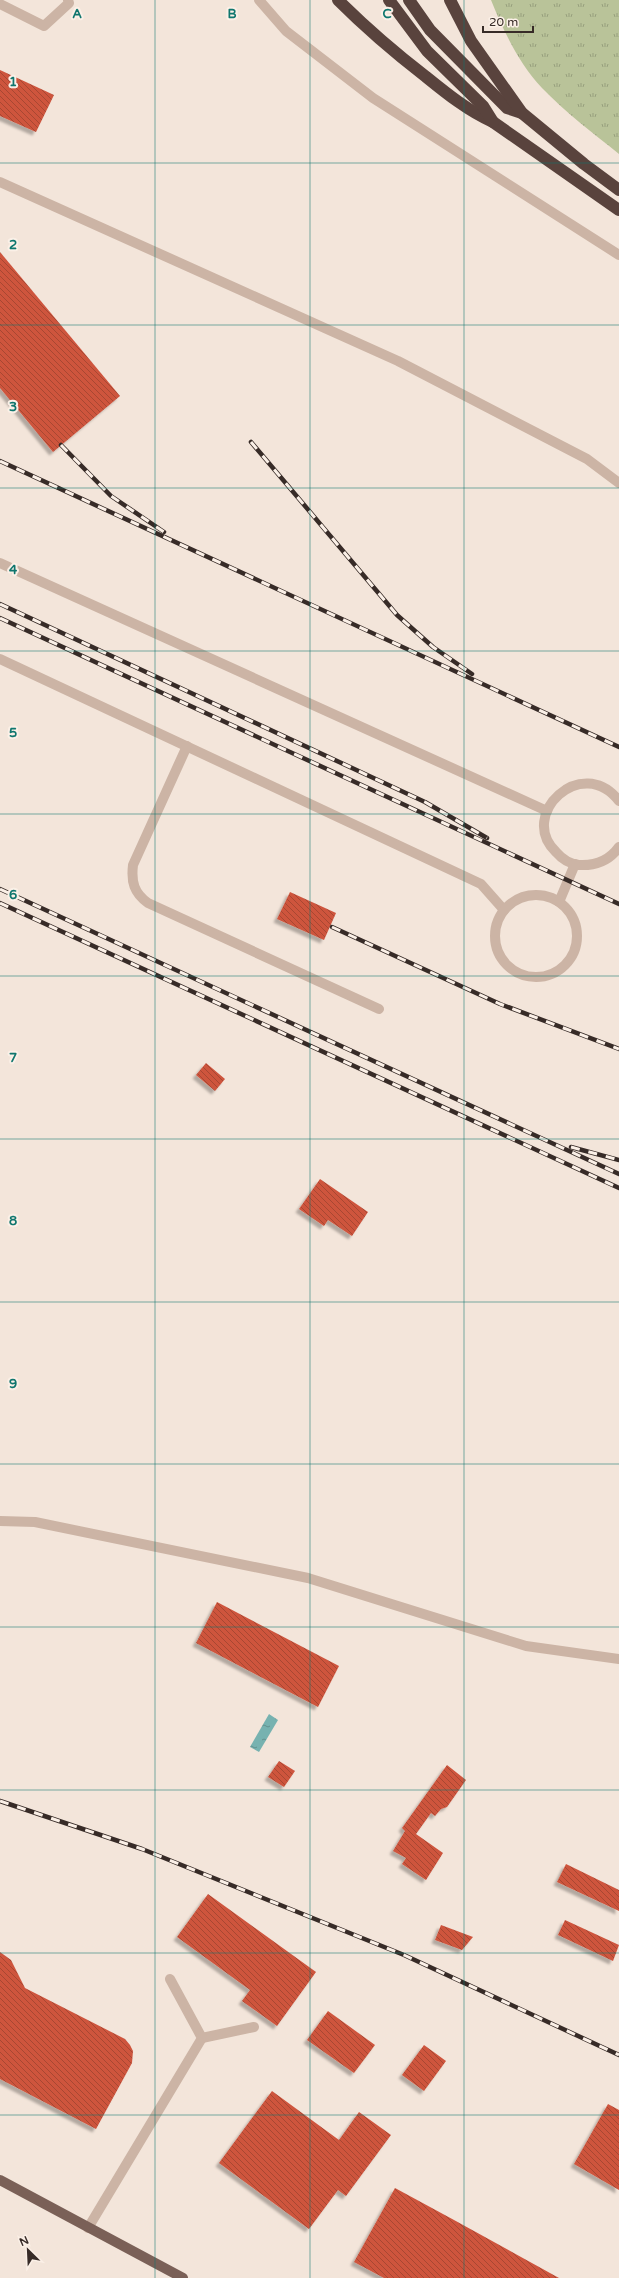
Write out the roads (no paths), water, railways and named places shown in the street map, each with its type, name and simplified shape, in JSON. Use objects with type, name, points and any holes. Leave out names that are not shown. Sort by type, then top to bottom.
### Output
[{"type":"highway","points":[[338,0],[366,28],[445,92],[476,114],[493,122],[619,210]]},
{"type":"highway","points":[[389,0],[426,51],[483,106],[493,122]]},
{"type":"highway","points":[[409,0],[430,30],[507,108],[522,113]]},
{"type":"highway","points":[[450,0],[471,41],[522,113],[562,148],[619,190]]},
{"type":"main road","points":[[0,2180],[183,2278]]},
{"type":"street","points":[[0,4],[44,26],[69,3],[68,0]]},
{"type":"street","points":[[259,0],[286,31],[373,98],[619,255]]},
{"type":"street","points":[[0,182],[398,361],[587,459],[619,483]]},
{"type":"street","points":[[0,563],[547,810]]},
{"type":"street","points":[[0,659],[481,884],[504,910]]},
{"type":"street","points":[[187,746],[134,865],[132,881],[135,891],[148,903],[380,1009]]},
{"type":"street","points":[[619,802],[614,794],[603,787],[590,784],[576,785],[564,790],[554,799],[547,810],[544,824],[549,844],[562,859],[575,864],[588,866],[602,862],[613,855],[619,847]]},
{"type":"street","points":[[559,902],[575,864]]},
{"type":"street","points":[[536,895],[548,897],[559,902],[569,911],[575,922],[577,935],[576,948],[570,960],[560,969],[549,975],[536,977],[523,975],[511,968],[502,959],[496,947],[495,934],[498,921],[504,910],[513,902],[524,897],[536,895]]},
{"type":"street","points":[[0,1521],[35,1522],[259,1566],[308,1578],[526,1646],[619,1659]]},
{"type":"street","points":[[170,1979],[202,2038]]},
{"type":"street","points":[[88,2228],[202,2038],[254,2027]]},
{"type":"water","points":[[269,1714],[278,1720],[259,1752],[250,1747]]},
{"type":"railway","points":[[251,442],[397,615],[433,647],[472,674]]},
{"type":"railway","points":[[61,445],[111,496],[164,532]]},
{"type":"railway","points":[[0,461],[619,747]]},
{"type":"railway","points":[[0,604],[425,802],[487,838]]},
{"type":"railway","points":[[0,618],[619,904]]},
{"type":"railway","points":[[0,889],[619,1174]]},
{"type":"railway","points":[[0,903],[619,1188]]},
{"type":"railway","points":[[332,927],[500,1004],[619,1049]]},
{"type":"railway","points":[[571,1147],[619,1160]]},
{"type":"railway","points":[[0,1801],[142,1849],[404,1955],[619,2055]]}]
